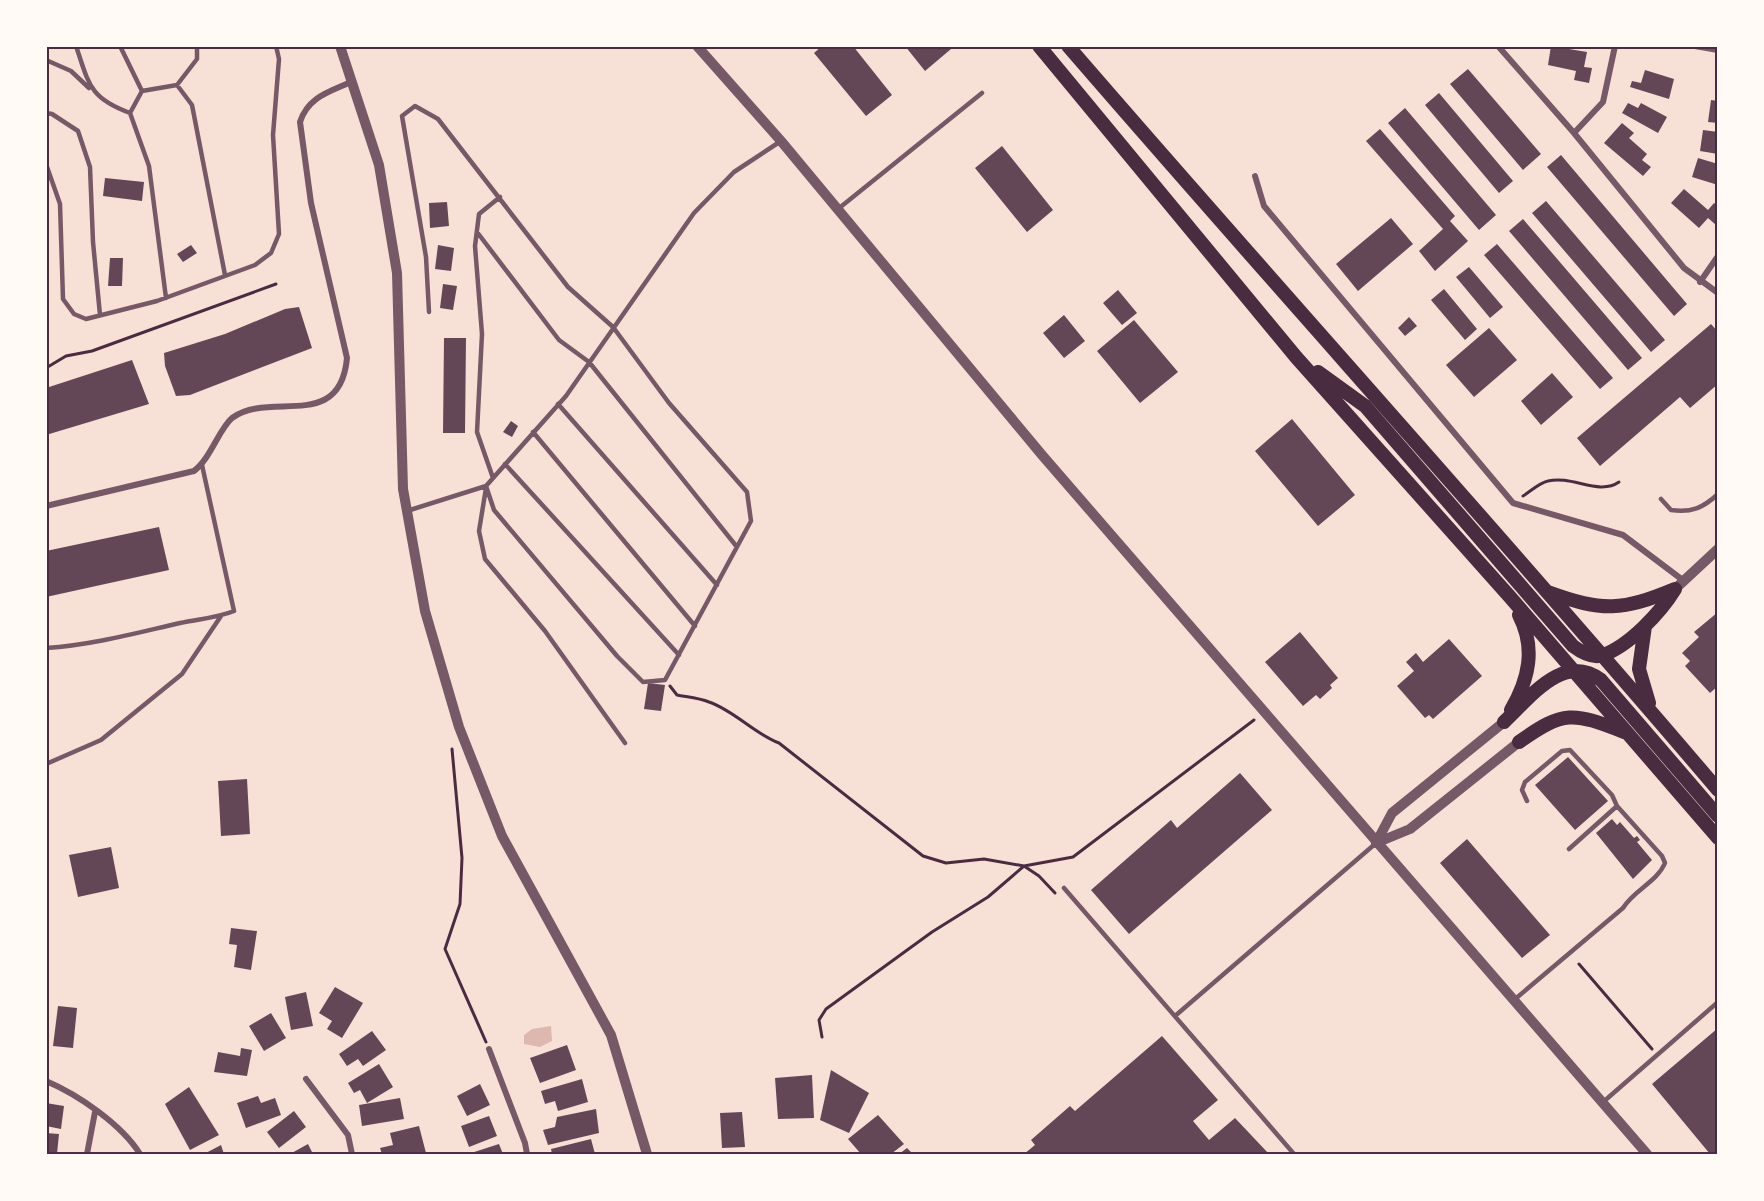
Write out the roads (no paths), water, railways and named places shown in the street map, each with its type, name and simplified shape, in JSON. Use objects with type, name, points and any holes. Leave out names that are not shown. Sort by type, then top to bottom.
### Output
[{"type":"highway","points":[[1039,46],[1296,357],[1510,597],[1718,838]]},
{"type":"highway","points":[[1068,46],[1254,263],[1548,592],[1718,790]]},
{"type":"highway","points":[[1296,357],[1365,406],[1573,646],[1582,652],[1602,656],[1645,626],[1662,611],[1680,585]]},
{"type":"highway","points":[[1548,592],[1580,603],[1615,608],[1638,604],[1680,585]]},
{"type":"highway","points":[[1504,722],[1524,688],[1530,661],[1529,640],[1510,597]]},
{"type":"highway","points":[[1645,626],[1639,669],[1642,687],[1655,717]]},
{"type":"highway","points":[[1504,722],[1546,683],[1560,674],[1572,669],[1589,670],[1601,680],[1718,816]]},
{"type":"highway","points":[[1519,742],[1559,717],[1586,717],[1626,732]]},
{"type":"street","points":[[340,46],[379,165],[396,273],[403,489],[425,611],[459,727],[502,836],[611,1035],[647,1155]]},
{"type":"street","points":[[697,46],[781,141],[1042,455],[1647,1155]]},
{"type":"street","points":[[1498,46],[1574,133],[1684,268],[1700,282],[1718,293]]},
{"type":"street","points":[[1574,133],[1603,102],[1615,46]]},
{"type":"street","points":[[1695,46],[1718,50]]},
{"type":"street","points":[[46,506],[194,471],[202,465],[232,419],[260,408],[305,407],[338,388],[346,374],[347,358],[311,203],[300,122],[304,110],[312,100],[351,82]]},
{"type":"street","points":[[1255,176],[1264,206],[1513,503],[1542,514],[1596,525],[1623,535],[1680,585],[1718,549]]},
{"type":"street","points":[[1700,282],[1718,256]]},
{"type":"street","points":[[1376,843],[1392,813],[1504,722]]},
{"type":"street","points":[[1376,843],[1410,829],[1519,742]]},
{"type":"street","points":[[489,1049],[525,1143],[527,1155]]},
{"type":"street","points":[[306,1079],[348,1135],[352,1155]]},
{"type":"street","points":[[46,1081],[74,1093],[131,1139],[140,1155]]},
{"type":"street","points":[[87,1155],[95,1112]]},
{"type":"lane","points":[[76,46],[91,89]]},
{"type":"lane","points":[[120,46],[142,91]]},
{"type":"lane","points":[[142,91],[177,85],[197,59],[197,46]]},
{"type":"lane","points":[[46,164],[60,204],[63,298],[74,314],[86,319],[166,298],[255,265],[272,253],[279,234],[273,135],[279,59],[276,46]]},
{"type":"lane","points":[[46,60],[71,71],[111,106],[130,113]]},
{"type":"lane","points":[[177,85],[192,105],[225,275]]},
{"type":"lane","points":[[142,91],[130,113],[148,166],[166,298]]},
{"type":"lane","points":[[838,209],[982,93]]},
{"type":"lane","points":[[429,312],[426,257],[402,116],[415,106],[438,119],[500,196],[568,287],[613,327],[669,403],[747,492],[751,521],[666,680],[643,682],[616,656],[494,510],[486,486]]},
{"type":"lane","points":[[46,114],[52,114],[78,131],[90,167],[93,242],[100,315]]},
{"type":"lane","points":[[407,511],[486,486],[558,404],[694,213],[735,172],[781,141]]},
{"type":"lane","points":[[493,478],[477,432],[482,334],[475,246],[479,214],[500,196]]},
{"type":"lane","points":[[477,232],[559,340],[589,362],[737,547]]},
{"type":"lane","points":[[558,404],[717,585]]},
{"type":"lane","points":[[533,432],[695,626]]},
{"type":"lane","points":[[505,464],[679,655]]},
{"type":"lane","points":[[46,648],[74,646],[221,616],[234,611],[202,465]]},
{"type":"lane","points":[[486,486],[479,531],[485,559],[545,631],[625,743]]},
{"type":"lane","points":[[1661,500],[1671,510],[1691,511],[1708,503],[1718,494]]},
{"type":"lane","points":[[1706,560],[1718,557]]},
{"type":"lane","points":[[46,764],[101,741],[182,674],[221,616]]},
{"type":"lane","points":[[1514,1000],[1623,908],[1628,900],[1661,872],[1665,863],[1662,856],[1617,806],[1612,795],[1570,750],[1563,751],[1525,782],[1522,790],[1527,801]]},
{"type":"lane","points":[[1569,849],[1617,806]]},
{"type":"lane","points":[[1175,1016],[1376,843]]},
{"type":"lane","points":[[1064,888],[1294,1155]]},
{"type":"lane","points":[[1602,1103],[1718,1002]]}]
